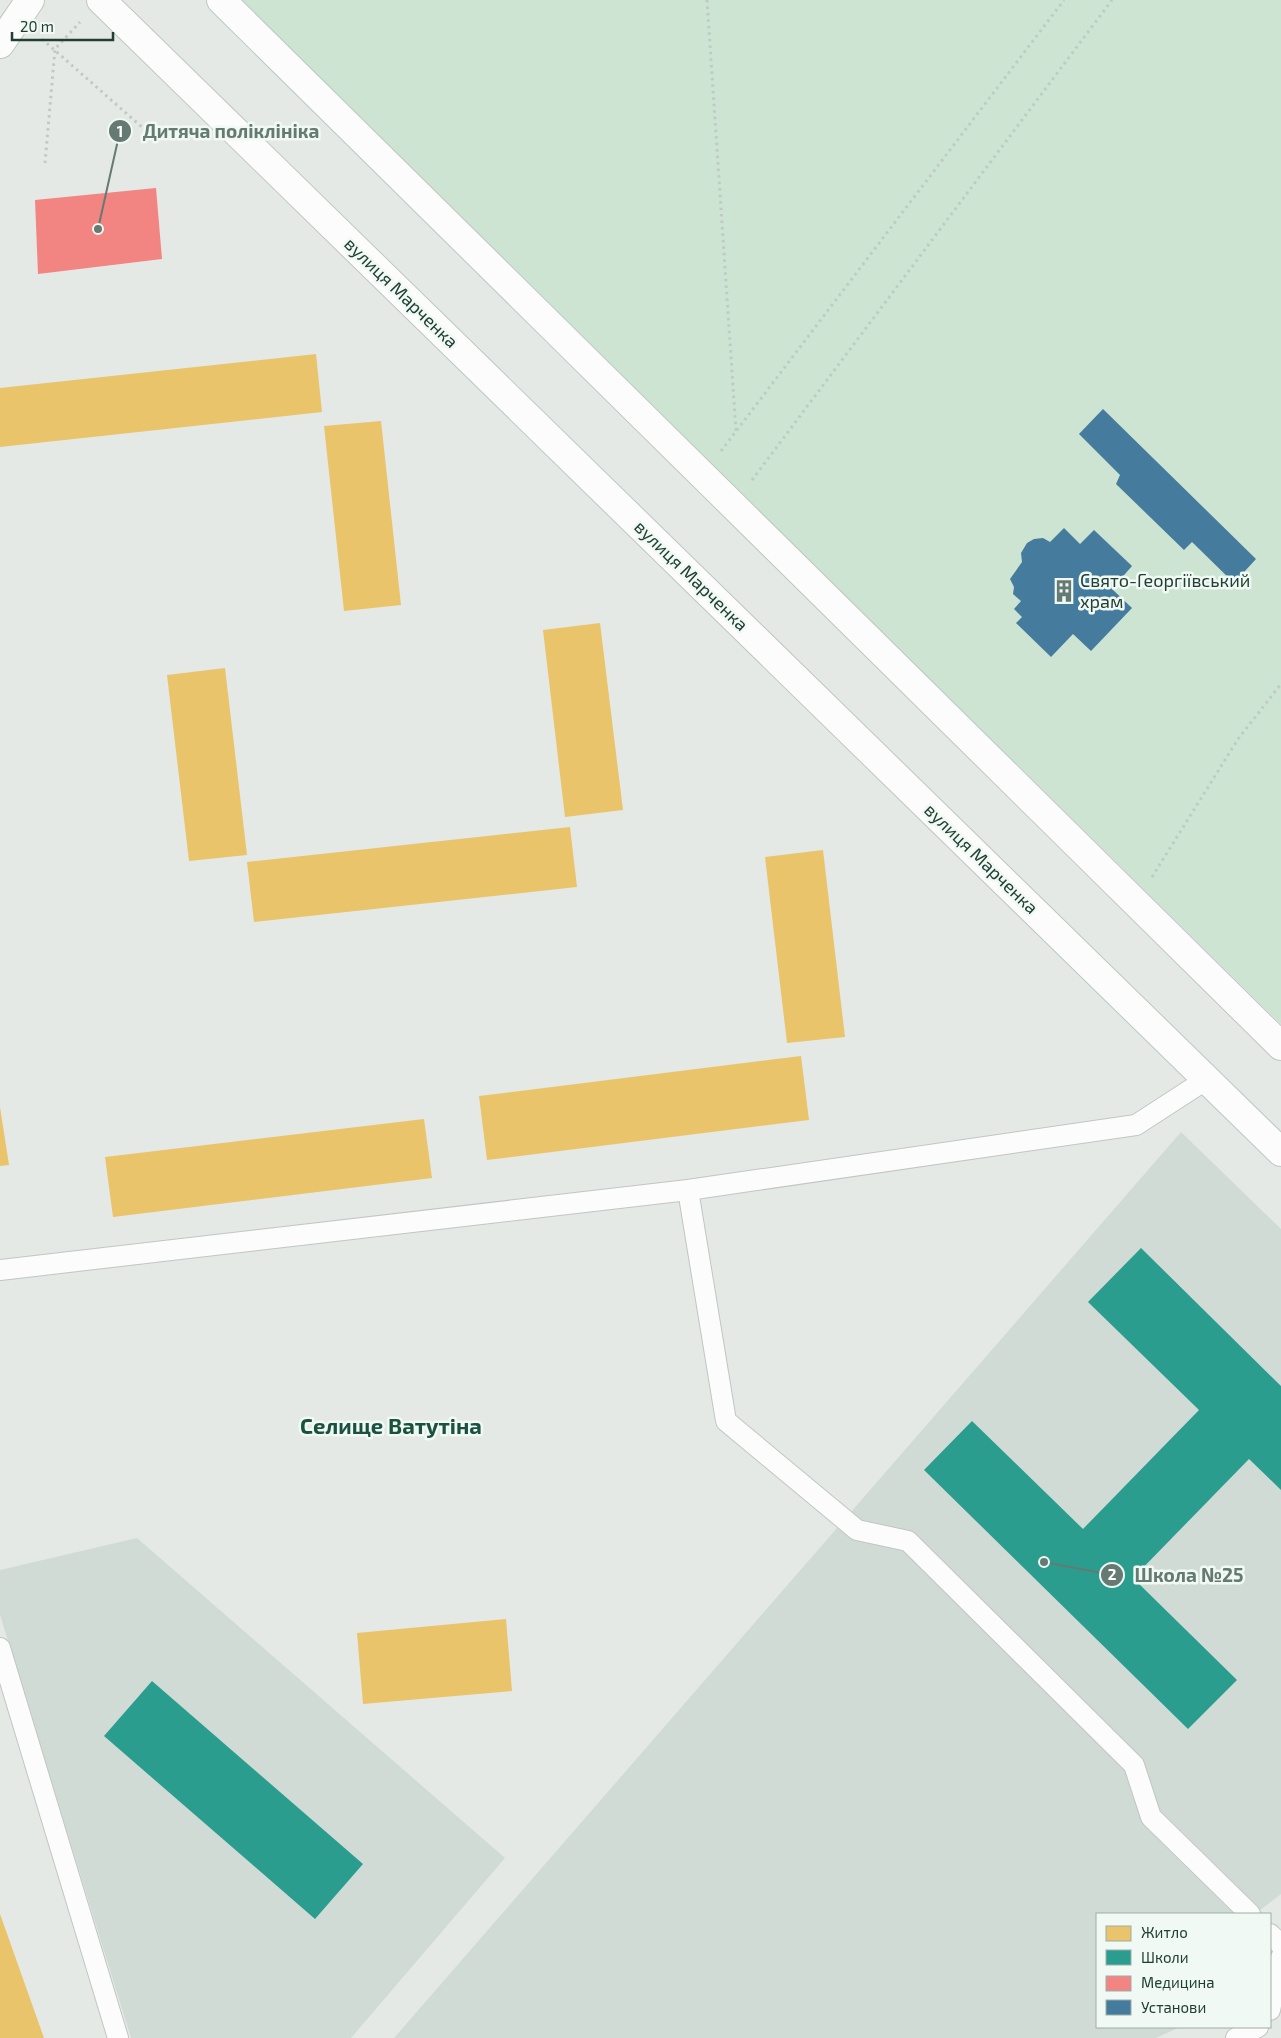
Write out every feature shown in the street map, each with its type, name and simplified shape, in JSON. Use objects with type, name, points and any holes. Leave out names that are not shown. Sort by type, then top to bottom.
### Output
[{"type":"street","name":"вулиця Марченка","points":[[101,0],[1281,1152]]},
{"type":"street","points":[[221,0],[1281,1046]]},
{"type":"street","points":[[0,44],[24,10]]},
{"type":"lane","points":[[0,1270],[688,1190],[1136,1125],[1207,1080]]},
{"type":"lane","points":[[688,1190],[726,1421],[857,1530],[908,1541],[1134,1765],[1151,1817],[1249,1913]]},
{"type":"lane","points":[[0,1648],[118,2038]]},
{"type":"lane","points":[[1271,1935],[1281,1945]]},
{"type":"lane","points":[[1271,2005],[1281,1957]]},
{"type":"lane","points":[[1236,2038],[1256,2028]]},
{"type":"path","points":[[45,163],[55,49],[101,0]]},
{"type":"path","points":[[707,0],[736,432]]},
{"type":"path","points":[[703,475],[1064,0]]},
{"type":"path","points":[[733,505],[1112,0]]},
{"type":"path","points":[[24,10],[55,49],[152,136]]},
{"type":"path","points":[[1136,902],[1238,739],[1281,684]]},
{"type":"shaded area","points":[[1181,1132],[1281,1229],[1281,1894],[1256,1913],[1096,1913],[1096,2028],[1178,2028],[1156,2038],[394,2038]]},
{"type":"shaded area","points":[[137,1538],[505,1858],[351,2038],[131,2038],[0,1615],[0,1570]]},
{"type":"green space","points":[[238,0],[1281,0],[1281,1024]]},
{"type":"building: Житло","points":[[316,354],[322,412],[0,447],[0,388]]},
{"type":"building: Житло","points":[[381,421],[401,605],[344,611],[324,426]]},
{"type":"building: Житло","points":[[600,623],[623,810],[565,817],[543,630]]},
{"type":"building: Житло","points":[[225,668],[247,855],[189,861],[167,675]]},
{"type":"building: Житло","points":[[570,827],[577,887],[254,922],[247,862]]},
{"type":"building: Житло","points":[[823,850],[845,1037],[787,1043],[765,857]]},
{"type":"building: Житло","points":[[801,1056],[809,1120],[487,1160],[479,1096]]},
{"type":"building: Житло","points":[[0,1107],[9,1165],[0,1166]]},
{"type":"building: Житло","points":[[424,1119],[432,1178],[113,1217],[105,1157]]},
{"type":"building: Житло","points":[[506,1619],[512,1691],[363,1704],[357,1633]]},
{"type":"building: Житло","points":[[0,1914],[44,2038],[0,2038]]},
{"type":"building: Школи","points":[[1141,1248],[1281,1386],[1281,1490],[1249,1459],[1133,1578],[1237,1680],[1188,1729],[924,1470],[972,1421],[1083,1529],[1199,1410],[1088,1302]]},
{"type":"building: Школи","points":[[152,1681],[363,1864],[315,1919],[104,1736]]},
{"type":"building: Медицина","points":[[156,188],[162,259],[38,274],[35,200]]},
{"type":"building: Установи","points":[[1103,409],[1256,559],[1234,583],[1192,542],[1184,550],[1116,484],[1120,475],[1079,434]]},
{"type":"building: Установи","name":"Свято-Георгіївський храм","points":[[1064,528],[1080,544],[1094,530],[1132,566],[1112,589],[1132,608],[1091,651],[1073,634],[1051,657],[1016,623],[1022,617],[1014,609],[1021,601],[1013,594],[1014,587],[1010,579],[1022,562],[1021,553],[1027,543],[1034,539],[1043,538],[1050,542]]},
{"type":"place","name":"Дитяча поліклініка","points":[[98,229]]},
{"type":"place","name":"Свято-Георгіївський храм","points":[[1064,591]]},
{"type":"place","name":"Школа №25","points":[[1044,1562]]},
{"type":"district","name":"Селище Ватутіна","points":[[391,1426]]}]
